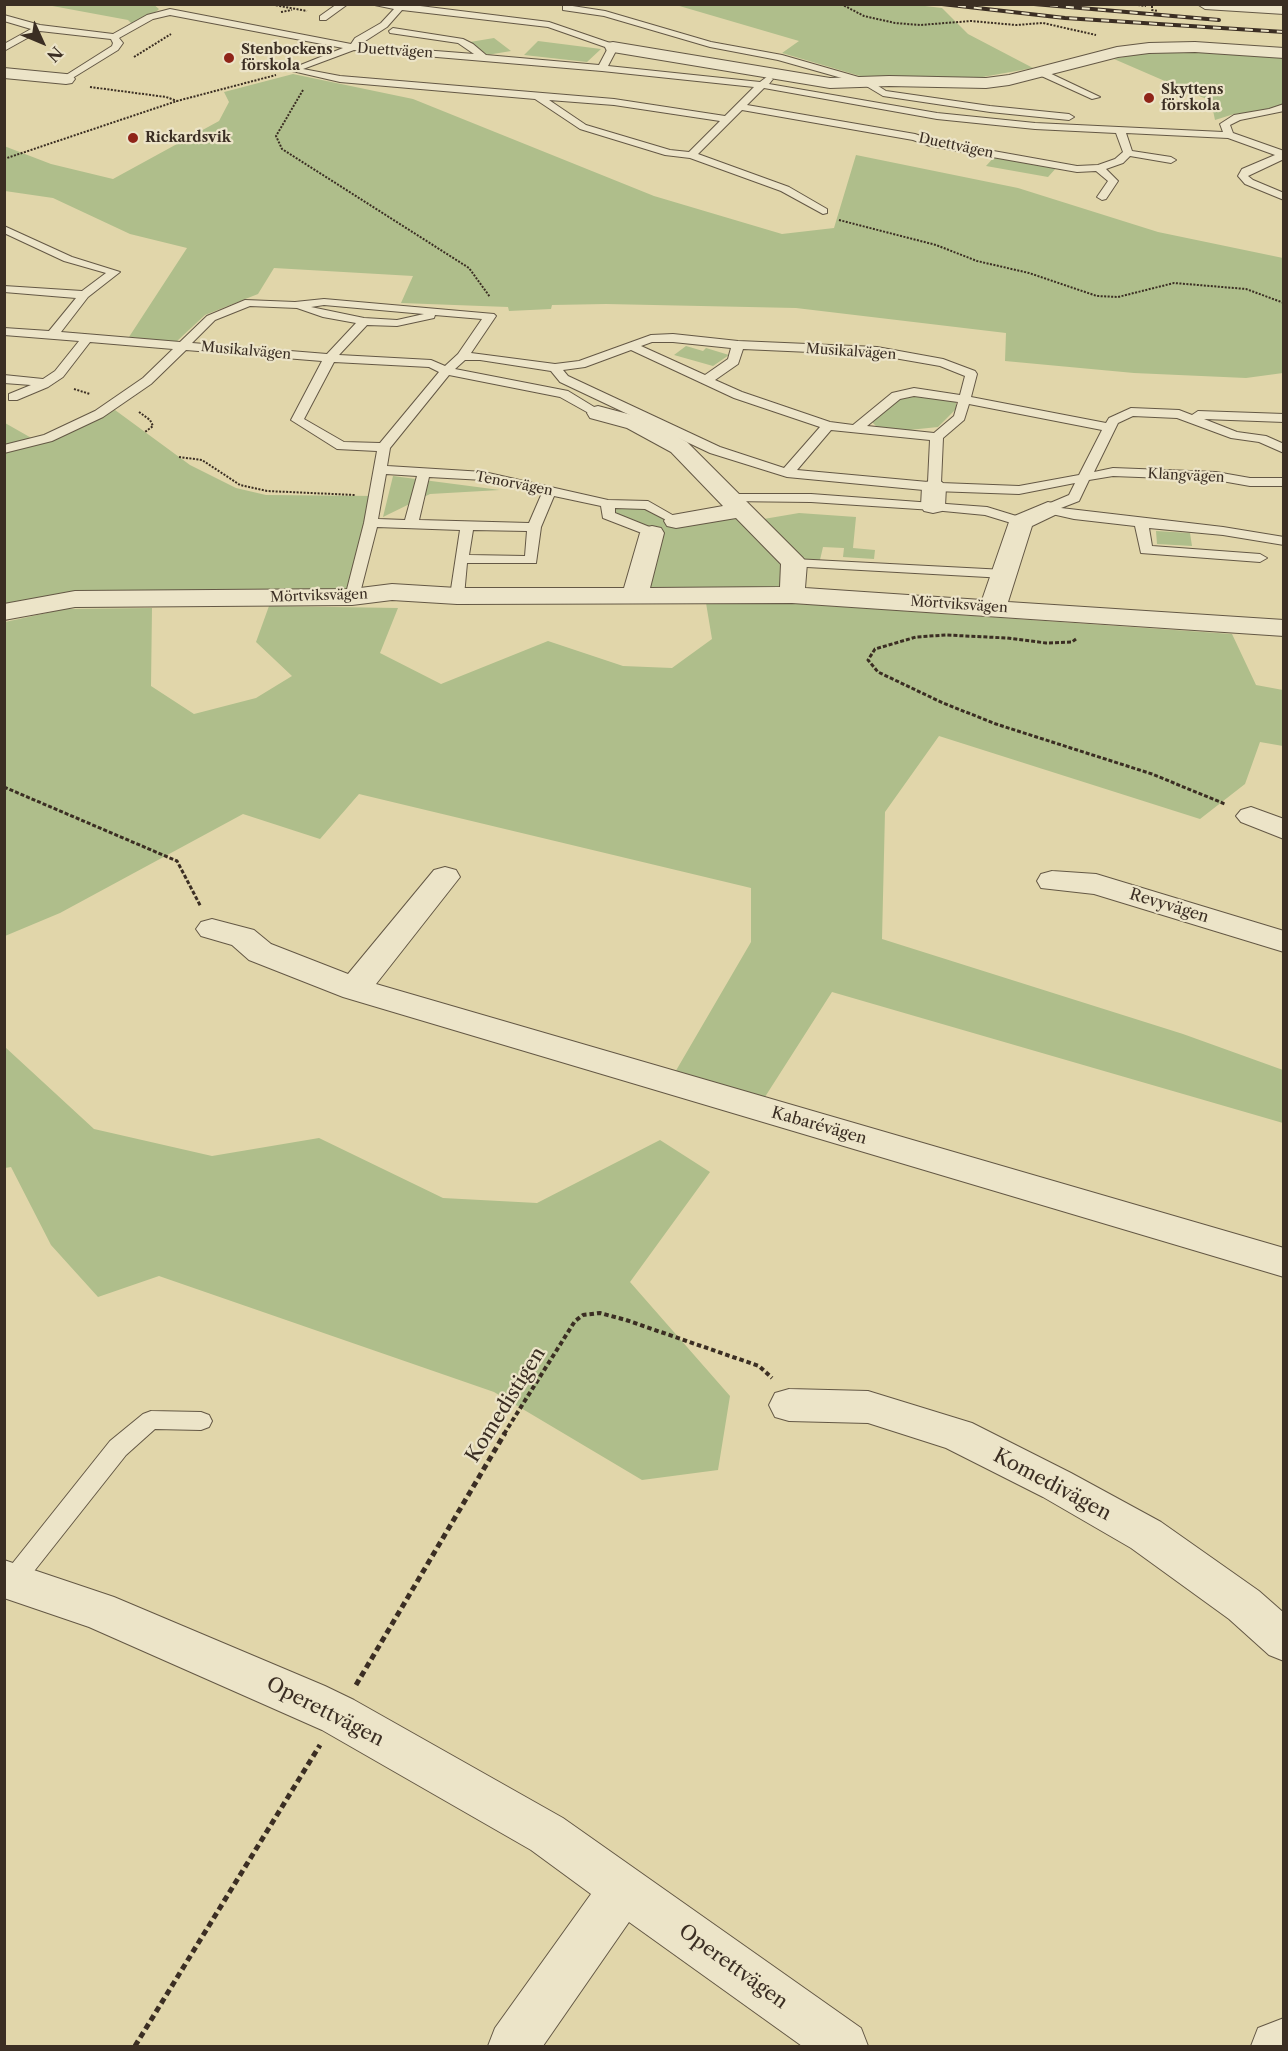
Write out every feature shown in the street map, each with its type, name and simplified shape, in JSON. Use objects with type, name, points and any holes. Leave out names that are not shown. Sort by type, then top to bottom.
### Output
[{"type":"street","points":[[1205,4],[1284,9]]},
{"type":"street","name":"Duettvägen","points":[[613,47],[767,80],[830,83],[986,83],[1117,52],[1149,48],[1196,47],[1284,53]]},
{"type":"street","points":[[4,74],[66,80]]},
{"type":"street","name":"Musikalvägen","points":[[598,413],[635,423],[679,447],[794,563]]},
{"type":"street","points":[[676,521],[736,504]]},
{"type":"street","points":[[993,607],[1021,522],[1048,509]]},
{"type":"street","points":[[635,594],[652,533]]},
{"type":"street","points":[[792,595],[794,563]]},
{"type":"street","name":"Mörtviksvägen","points":[[4,612],[75,599],[352,597],[392,592],[457,596],[792,595],[1284,628]]},
{"type":"street","points":[[1251,816],[1284,830]]},
{"type":"street","points":[[354,989],[445,877]]},
{"type":"street","name":"Revyvägen","points":[[1052,881],[1096,884],[1284,942]]},
{"type":"street","name":"Kabarévägen","points":[[212,929],[243,937],[260,952],[354,989],[1284,1263]]},
{"type":"street","name":"Komedivägen","points":[[789,1405],[868,1407],[958,1436],[1057,1485],[1146,1535],[1244,1605],[1284,1641]]},
{"type":"street","name":"Operettvägen","points":[[8,1581],[99,1611],[338,1715],[547,1834],[843,2046]]},
{"type":"street","points":[[513,2046],[624,1888]]},
{"type":"street","points":[[1276,2046],[1284,2043]]},
{"type":"lane","points":[[328,15],[344,4]]},
{"type":"lane","points":[[374,4],[549,25]]},
{"type":"lane","points":[[4,18],[39,28],[116,40],[150,17],[170,12],[353,47],[358,40],[374,33],[384,25],[396,14],[398,6]]},
{"type":"lane","name":"Duettvägen","points":[[613,47],[549,25],[566,6],[605,14],[710,44],[778,57],[866,82],[882,93],[990,109],[1075,117]]},
{"type":"lane","points":[[384,25],[393,31]]},
{"type":"lane","points":[[4,48],[39,28]]},
{"type":"lane","points":[[374,33],[393,31],[460,40],[471,46],[483,58]]},
{"type":"lane","points":[[66,80],[115,48],[116,40]]},
{"type":"lane","name":"Duettvägen","points":[[293,70],[353,47],[767,80],[825,109],[930,143],[1058,166],[1099,168],[1119,161],[1128,153]]},
{"type":"lane","points":[[602,68],[613,47]]},
{"type":"lane","name":"Duettvägen","points":[[293,70],[340,79],[614,102],[725,119]]},
{"type":"lane","points":[[1040,72],[1095,97]]},
{"type":"lane","points":[[691,155],[767,80]]},
{"type":"lane","name":"Duettvägen","points":[[537,96],[583,127],[669,153],[691,155],[785,189],[823,211]]},
{"type":"lane","name":"Duettvägen","points":[[742,107],[825,109],[937,116],[1035,126],[1229,135],[1284,155]]},
{"type":"lane","points":[[1229,135],[1225,124],[1237,117],[1271,112],[1284,107]]},
{"type":"lane","points":[[1271,112],[1284,117]]},
{"type":"lane","points":[[1120,131],[1128,153],[1171,160]]},
{"type":"lane","points":[[1284,155],[1246,171],[1243,176],[1249,182],[1284,197]]},
{"type":"lane","points":[[1099,168],[1113,181],[1102,197]]},
{"type":"lane","points":[[4,229],[68,259],[114,272],[84,295],[53,334]]},
{"type":"lane","points":[[4,290],[84,295]]},
{"type":"lane","name":"Musikalvägen","points":[[182,346],[211,318],[249,302],[295,305],[324,302],[426,309],[442,314]]},
{"type":"lane","name":"Musikalvägen","points":[[295,305],[327,315],[397,323],[442,314],[490,316]]},
{"type":"lane","points":[[352,597],[377,496],[384,447],[446,370],[462,357],[490,316]]},
{"type":"lane","points":[[364,321],[330,358],[297,420],[341,446],[384,447]]},
{"type":"lane","points":[[4,331],[182,346]]},
{"type":"lane","points":[[13,397],[59,374],[88,338]]},
{"type":"lane","name":"Musikalvägen","points":[[462,357],[480,356],[555,368],[581,364],[651,339],[673,338],[738,345],[877,351],[943,363],[971,374],[960,417],[936,437]]},
{"type":"lane","points":[[706,380],[734,361],[738,345]]},
{"type":"lane","points":[[4,449],[48,438],[99,414],[147,381],[182,346]]},
{"type":"lane","name":"Musikalvägen","points":[[182,346],[430,364],[446,370],[564,394],[598,413]]},
{"type":"lane","points":[[633,347],[738,394],[828,426],[936,437],[933,496]]},
{"type":"lane","points":[[555,368],[564,379],[714,450],[787,473],[933,496],[1021,522]]},
{"type":"lane","points":[[4,379],[45,383]]},
{"type":"lane","points":[[553,391],[564,379]]},
{"type":"lane","points":[[856,429],[896,396],[914,392],[963,399],[1110,428]]},
{"type":"lane","points":[[1048,509],[1074,498],[1088,475],[1113,421],[1131,412],[1284,418]]},
{"type":"lane","points":[[1179,414],[1235,435],[1262,439],[1284,449]]},
{"type":"lane","points":[[787,473],[828,426]]},
{"type":"lane","name":"Tenorvägen","points":[[382,470],[484,476],[608,504],[648,505],[676,521]]},
{"type":"lane","points":[[411,524],[424,472]]},
{"type":"lane","name":"Klangvägen","points":[[1088,475],[1113,472],[1216,476],[1250,482],[1284,482]]},
{"type":"lane","points":[[736,504],[811,498],[933,496],[1019,490],[1088,475]]},
{"type":"lane","points":[[461,559],[531,560],[534,527],[550,491]]},
{"type":"lane","points":[[608,504],[608,515],[652,533]]},
{"type":"lane","points":[[1048,509],[1074,515],[1223,531],[1284,541]]},
{"type":"lane","points":[[371,523],[534,527]]},
{"type":"lane","points":[[1141,523],[1146,549],[1260,558]]},
{"type":"lane","points":[[457,596],[467,526]]},
{"type":"lane","points":[[1223,531],[1229,556]]},
{"type":"lane","points":[[794,563],[1005,574]]},
{"type":"lane","points":[[8,1581],[118,1448],[151,1420],[201,1421]]},
{"type":"path","points":[[268,4],[328,15]]},
{"type":"path","points":[[841,4],[864,16],[895,22],[920,25],[971,21],[1016,25],[1043,23],[1098,35]]},
{"type":"path","points":[[1131,4],[1146,6]]},
{"type":"path","points":[[1152,6],[1152,10],[1158,11]]},
{"type":"path","points":[[128,61],[197,17]]},
{"type":"path","points":[[4,159],[177,101],[293,70]]},
{"type":"path","points":[[315,75],[310,79],[276,136],[282,149],[469,268],[493,302],[490,316]]},
{"type":"path","points":[[98,80],[88,87],[166,97],[177,101]]},
{"type":"path","points":[[823,211],[848,224],[898,234],[977,261],[1029,273],[1097,296],[1118,297],[1174,282],[1201,287],[1246,289],[1284,303]]},
{"type":"path","points":[[179,457],[202,460],[240,484],[267,491],[377,496]]},
{"type":"path","points":[[1086,613],[1085,633],[1072,642],[1046,643],[1007,638],[946,635],[916,637],[875,649],[868,660],[878,672],[943,703],[996,724],[1152,774],[1251,816]]},
{"type":"path","points":[[4,787],[177,861],[212,929]]},
{"type":"path","name":"Komedistigen","points":[[338,1715],[507,1430],[575,1321],[583,1315],[600,1313],[626,1320],[759,1366],[769,1373],[789,1405]]},
{"type":"path","points":[[135,2046],[338,1715]]},
{"type":"green space","points":[[153,4],[159,9],[157,11],[132,24],[128,20],[47,5]]},
{"type":"green space","points":[[908,4],[942,8],[968,34],[1033,68],[977,78],[860,76],[782,53],[799,41],[676,5]]},
{"type":"green space","points":[[494,38],[511,51],[487,55],[470,42]]},
{"type":"green space","points":[[538,41],[601,49],[587,62],[524,55]]},
{"type":"green space","points":[[1202,51],[1283,57],[1283,104],[1268,111],[1234,114],[1215,120],[1211,101],[1114,59],[1138,54]]},
{"type":"green space","points":[[293,74],[413,99],[654,196],[782,234],[834,228],[856,155],[1018,188],[1158,232],[1283,258],[1283,373],[1246,378],[1134,373],[1005,361],[1006,333],[796,308],[606,304],[552,305],[551,309],[509,311],[508,307],[401,303],[413,276],[274,268],[258,294],[205,315],[176,342],[129,337],[187,248],[130,234],[53,198],[5,191],[4,146],[51,164],[113,179],[219,121],[229,102],[224,92]]},
{"type":"green space","points":[[996,155],[1058,166],[1048,177],[986,166]]},
{"type":"green space","points":[[686,346],[703,351],[706,348],[729,355],[713,366],[674,355]]},
{"type":"green space","points":[[916,396],[956,402],[956,409],[938,427],[909,430],[878,428],[872,422],[902,398]]},
{"type":"green space","points":[[115,410],[190,465],[236,488],[266,495],[377,496],[352,597],[160,599],[5,612],[5,423],[42,444]]},
{"type":"green space","points":[[393,476],[500,490],[430,494],[383,517]]},
{"type":"green space","points":[[608,504],[648,505],[676,521],[741,510],[752,521],[799,513],[856,517],[853,548],[875,550],[874,559],[843,557],[844,548],[823,547],[819,564],[794,563],[792,595],[635,594],[652,533],[608,515]]},
{"type":"green space","points":[[1156,531],[1190,533],[1192,546],[1157,544]]},
{"type":"green space","points":[[706,603],[802,604],[1232,634],[1256,685],[1283,690],[1283,746],[1260,742],[1245,784],[1200,819],[939,736],[885,812],[882,939],[1183,1034],[1283,1070],[1283,1123],[832,992],[763,1100],[674,1074],[751,942],[751,888],[359,794],[320,839],[243,814],[60,913],[5,936],[5,622],[65,609],[152,608],[151,686],[194,714],[256,698],[292,676],[256,642],[269,606],[398,608],[380,653],[441,684],[548,641],[623,666],[672,668],[712,639]]},
{"type":"green space","points":[[5,1047],[94,1129],[212,1156],[319,1138],[443,1198],[537,1203],[660,1140],[710,1172],[630,1282],[730,1396],[718,1470],[642,1480],[494,1392],[159,1276],[98,1297],[51,1245],[11,1167],[5,1168]]},
{"type":"railway","points":[[942,4],[1065,18],[1284,32]]},
{"type":"railway","points":[[1034,4],[1219,20]]},
{"type":"place","name":"Stenbockens förskola","points":[[229,58]]},
{"type":"place","name":"Skyttens förskola","points":[[1149,98]]},
{"type":"place","name":"Rickardsvik","points":[[133,138]]}]
